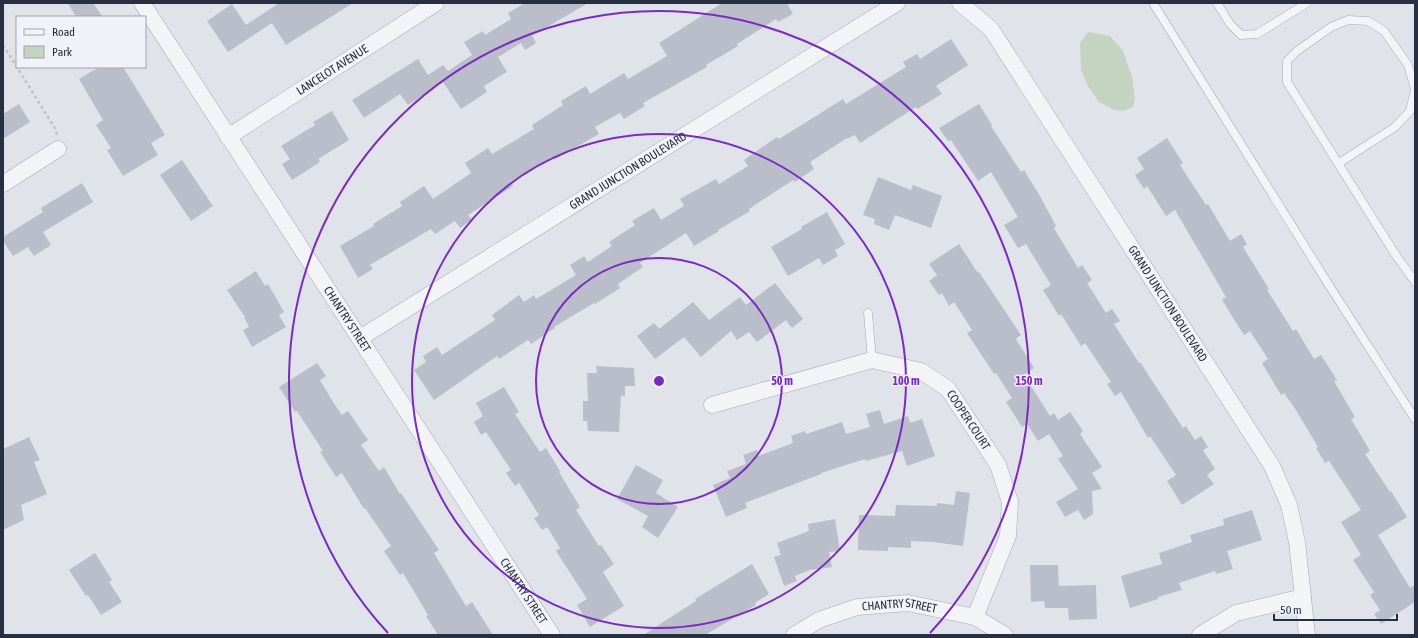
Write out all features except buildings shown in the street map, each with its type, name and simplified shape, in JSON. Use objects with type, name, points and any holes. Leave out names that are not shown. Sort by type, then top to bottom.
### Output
[{"type":"street","name":"CHANTRY STREET","points":[[142,3],[552,635]]},
{"type":"street","name":"LANCELOT AVENUE","points":[[228,137],[436,3]]},
{"type":"street","name":"GRAND JUNCTION BOULEVARD","points":[[360,338],[897,3]]},
{"type":"street","name":"GRAND JUNCTION BOULEVARD","points":[[960,3],[991,29],[1272,466],[1289,505],[1297,542],[1307,635]]},
{"type":"street","points":[[3,184],[58,149]]},
{"type":"street","name":"COOPER COURT","points":[[712,405],[872,360],[921,371],[948,389],[998,465],[1010,502],[1008,536],[975,617]]},
{"type":"street","points":[[1200,635],[1236,613],[1303,598]]},
{"type":"street","name":"CHANTRY STREET","points":[[794,635],[819,620],[857,607],[908,603],[975,617],[1005,635]]},
{"type":"lane","points":[[1153,3],[1332,290],[1415,419]]},
{"type":"lane","points":[[1217,3],[1230,24],[1241,35],[1257,34],[1307,3]]},
{"type":"lane","points":[[1339,163],[1395,127],[1410,111],[1415,89],[1408,65],[1384,31],[1368,21],[1348,20],[1330,27],[1296,51],[1287,61],[1287,82],[1395,254],[1415,282]]},
{"type":"lane","points":[[868,313],[872,360]]},
{"type":"path","points":[[3,45],[16,66]]},
{"type":"path","points":[[17,68],[56,130],[58,149]]},
{"type":"green space","points":[[1088,32],[1110,36],[1123,51],[1132,77],[1135,99],[1133,107],[1124,111],[1114,110],[1099,102],[1088,86],[1081,70],[1080,43]]}]
